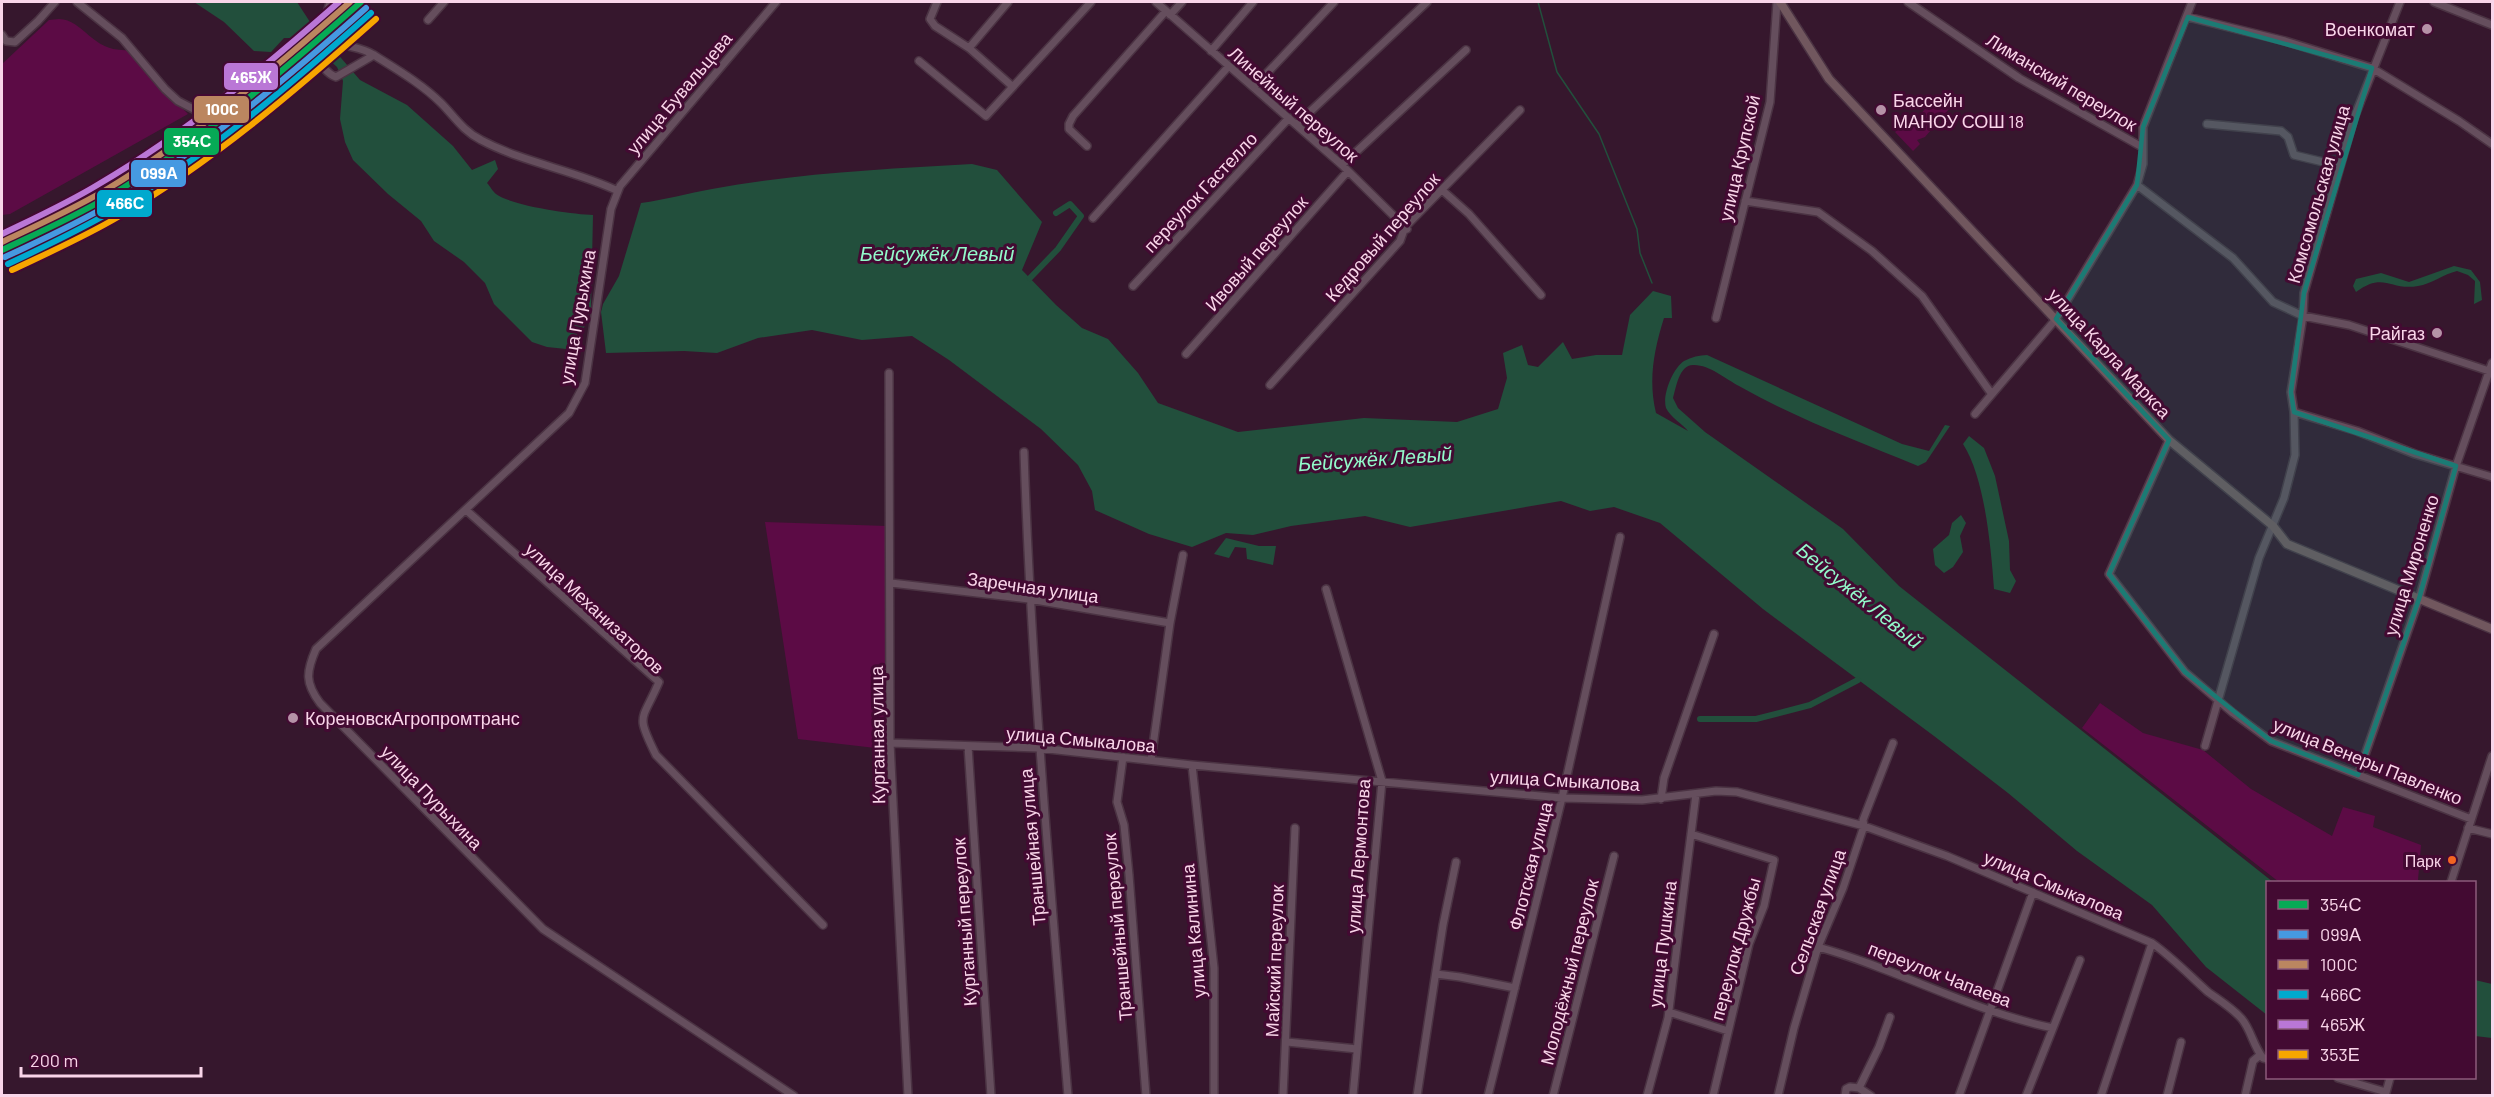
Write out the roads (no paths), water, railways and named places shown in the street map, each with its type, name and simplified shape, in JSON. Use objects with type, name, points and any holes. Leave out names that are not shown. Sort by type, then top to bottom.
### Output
[{"type":"main road","name":"улица Карла Маркса","points":[[1779,2],[1829,79],[2169,440],[2273,526],[2287,544],[2493,628]]},
{"type":"street","points":[[4,38],[15,42],[55,2]]},
{"type":"street","points":[[77,2],[122,38],[165,90],[178,101],[203,114],[211,113],[240,81],[265,67],[295,44],[306,44],[325,70],[336,77],[374,55]]},
{"type":"street","points":[[330,2],[323,28],[332,41],[363,49],[374,55],[426,90],[465,130],[481,140],[526,159],[594,180],[618,191]]},
{"type":"street","points":[[428,20],[444,2]]},
{"type":"street","name":"улица Бувальцева","points":[[610,209],[618,191],[776,2]]},
{"type":"street","points":[[937,2],[930,19],[935,26],[969,48],[1012,86]]},
{"type":"street","points":[[969,48],[1008,2]]},
{"type":"street","name":"Линейный переулок","points":[[1156,2],[1228,67],[1297,124],[1407,230]]},
{"type":"street","points":[[1087,146],[1069,129],[1073,116],[1168,13],[1182,2]]},
{"type":"street","points":[[1211,51],[1253,2]]},
{"type":"street","points":[[1254,87],[1334,2]]},
{"type":"street","points":[[1297,124],[1427,2]]},
{"type":"street","name":"улица Крупской","points":[[1716,318],[1770,102],[1779,2]]},
{"type":"street","name":"Лиманский переулок","points":[[1908,2],[2019,78],[2142,147]]},
{"type":"street","points":[[1975,414],[2056,319],[2137,185],[2143,164],[2143,128],[2192,2]]},
{"type":"street","name":"Комсомольская улица","points":[[2205,746],[2259,558],[2284,498],[2295,455],[2291,392],[2304,316],[2304,293],[2354,118],[2400,2]]},
{"type":"street","points":[[2434,2],[2493,25]]},
{"type":"street","points":[[919,61],[986,116],[1086,3]]},
{"type":"street","points":[[2188,17],[2284,41],[2372,68],[2493,144]]},
{"type":"street","points":[[1342,165],[1466,50]]},
{"type":"street","points":[[1093,218],[1228,67]]},
{"type":"street","name":"Кедровый переулок","points":[[1270,385],[1401,241],[1407,230],[1442,190],[1520,110]]},
{"type":"street","name":"переулок Гастелло","points":[[1132,286],[1289,118]]},
{"type":"street","points":[[2206,124],[2281,131],[2288,136],[2294,155],[2340,166]]},
{"type":"street","name":"Ивовый переулок","points":[[1186,354],[1348,171]]},
{"type":"street","points":[[2137,185],[2233,258],[2273,302],[2304,316],[2349,325],[2489,371]]},
{"type":"street","points":[[1442,190],[1469,214],[1541,295]]},
{"type":"street","points":[[1745,201],[1818,212],[1872,251],[1922,296],[1991,393]]},
{"type":"street","name":"улица Пурыхина","points":[[610,209],[585,383],[568,413],[316,649],[308,675],[310,690],[320,704],[543,929],[794,1095]]},
{"type":"street","name":"улица Мироненко","points":[[2358,775],[2419,599],[2456,466],[2493,363]]},
{"type":"street","name":"Курганная улица","points":[[889,373],[890,743],[908,1095]]},
{"type":"street","points":[[2294,412],[2357,431],[2415,454],[2493,477]]},
{"type":"street","name":"улица Венеры Павленко","points":[[2169,440],[2109,574],[2185,672],[2233,713],[2271,741],[2471,819]]},
{"type":"street","name":"Траншейная улица","points":[[1024,452],[1029,599],[1039,748],[1068,1095]]},
{"type":"street","name":"улица Механизаторов","points":[[466,510],[659,682],[642,718],[643,730],[656,755],[824,925]]},
{"type":"street","name":"Флотская улица","points":[[1488,1095],[1562,798],[1620,537]]},
{"type":"street","points":[[1151,760],[1170,623],[1183,555]]},
{"type":"street","name":"Заречная улица","points":[[891,583],[1029,599],[1170,623]]},
{"type":"street","name":"улица Лермонтова","points":[[1326,589],[1382,781],[1353,1095]]},
{"type":"street","points":[[1661,799],[1672,755],[1706,663],[1714,634]]},
{"type":"street","name":"улица Смыкалова","points":[[890,743],[1039,748],[1192,765],[1562,798],[1661,799],[1716,791],[1737,792],[1864,826],[1947,856],[2152,943],[2241,1017],[2260,1055]]},
{"type":"street","name":"Сельская улица","points":[[1778,1095],[1794,1028],[1818,947],[1843,888],[1864,826],[1863,820],[1893,743]]},
{"type":"street","name":"Курганный переулок","points":[[968,746],[990,1095]]},
{"type":"street","points":[[2451,881],[2493,756]]},
{"type":"street","name":"Траншейный переулок","points":[[1123,757],[1117,802],[1124,825],[1129,875],[1146,1095]]},
{"type":"street","name":"улица Калинина","points":[[1192,765],[1214,968],[1214,1095]]},
{"type":"street","name":"улица Пушкина","points":[[1647,1095],[1669,1012],[1696,794]]},
{"type":"street","name":"Майский переулок","points":[[1283,1095],[1295,828]]},
{"type":"street","name":"улица Венеры Павленко","points":[[2468,828],[2493,834]]},
{"type":"street","name":"переулок Дружбы","points":[[1691,834],[1774,860],[1764,906],[1749,944],[1713,1095]]},
{"type":"street","name":"Молодёжный переулок","points":[[1552,1095],[1614,856]]},
{"type":"street","points":[[1417,1095],[1456,862]]},
{"type":"street","points":[[1959,1095],[2033,892]]},
{"type":"street","points":[[2101,1095],[2152,943]]},
{"type":"street","name":"переулок Чапаева","points":[[1818,947],[1889,970],[1990,1010],[2053,1028]]},
{"type":"street","points":[[2026,1095],[2079,960]]},
{"type":"street","points":[[1436,974],[1515,988]]},
{"type":"street","points":[[1669,1012],[1728,1031]]},
{"type":"street","points":[[1859,1088],[1879,1047],[1890,1017]]},
{"type":"street","points":[[1287,1042],[1357,1049]]},
{"type":"street","points":[[2167,1095],[2181,1042]]},
{"type":"street","points":[[2245,1095],[2253,1061],[2260,1055],[2266,1058]]},
{"type":"street","points":[[2344,1079],[2385,1094],[2389,1079]]},
{"type":"street","points":[[1845,1095],[1846,1089],[1850,1087],[1859,1088],[1871,1095]]},
{"type":"water","points":[[194,2],[297,2],[310,22],[360,80],[407,105],[453,146],[472,170],[495,160],[498,169],[487,183],[496,194],[528,206],[593,215],[591,308],[576,350],[547,347],[532,342],[494,304],[485,283],[464,262],[434,241],[421,221],[388,194],[353,160],[345,142],[340,119],[343,81],[337,67],[305,38],[284,38],[271,52],[254,51],[224,22]]},
{"type":"water","name":"Бейсужёк Левый","points":[[972,164],[997,170],[1042,222],[1022,270],[1082,328],[1108,339],[1138,373],[1158,403],[1238,432],[1364,418],[1457,422],[1498,409],[1507,378],[1503,353],[1522,345],[1528,365],[1538,367],[1563,342],[1572,359],[1596,355],[1622,355],[1630,315],[1653,291],[1671,296],[1672,318],[1664,318],[1655,353],[1652,389],[1656,413],[1688,431],[1666,408],[1667,389],[1680,364],[1690,358],[1707,355],[1902,444],[1929,451],[1945,425],[1950,426],[1926,462],[1918,466],[1827,429],[1699,365],[1688,366],[1684,369],[1673,398],[1678,408],[1705,432],[1843,529],[1899,586],[2272,881],[2266,881],[2266,1014],[2206,967],[2152,905],[2077,851],[2008,793],[1934,736],[1763,609],[1660,523],[1614,507],[1590,511],[1561,501],[1410,527],[1365,516],[1291,526],[1253,535],[1226,533],[1192,547],[1149,534],[1095,510],[1092,491],[1078,465],[1041,429],[949,360],[912,336],[862,340],[812,330],[758,338],[717,353],[684,351],[606,353],[601,312],[619,276],[641,203],[744,184],[842,172]]},
{"type":"water","points":[[2454,266],[2471,270],[2480,282],[2482,300],[2474,304],[2475,281],[2468,275],[2457,271],[2418,286],[2408,287],[2381,282],[2366,286],[2356,292],[2353,286],[2356,279],[2381,273],[2409,282]]},
{"type":"water","points":[[1969,436],[1984,448],[1995,476],[2009,541],[2010,570],[2016,581],[2010,593],[1994,589],[1989,534],[1982,494],[1971,458],[1963,444]]},
{"type":"water","points":[[1961,515],[1966,523],[1960,536],[1963,552],[1953,567],[1944,573],[1935,565],[1933,549],[1949,535],[1952,523]]},
{"type":"water","points":[[1226,538],[1259,546],[1276,546],[1273,565],[1247,559],[1246,548],[1235,547],[1229,558],[1214,554]]},
{"type":"water","points":[[2476,980],[2492,984],[2492,1038],[2476,1036]]},
{"type":"waterway","points":[[1538,2],[1557,72],[1599,134],[1637,229],[1640,253],[1652,283]]},
{"type":"waterway","points":[[1030,278],[1058,249],[1081,216],[1070,204],[1056,213]]},
{"type":"waterway","points":[[1700,719],[1756,719],[1810,705],[1858,680]]},
{"type":"place","name":"Военкомат","points":[[2427,29]]},
{"type":"place","name":"Бассейн МАНОУ СОШ 18","points":[[1881,110]]},
{"type":"place","name":"Райгаз","points":[[2437,333]]},
{"type":"place","name":"КореновскАгропромтранс","points":[[293,718]]},
{"type":"place","name":"Парк","points":[[2452,860]]}]
